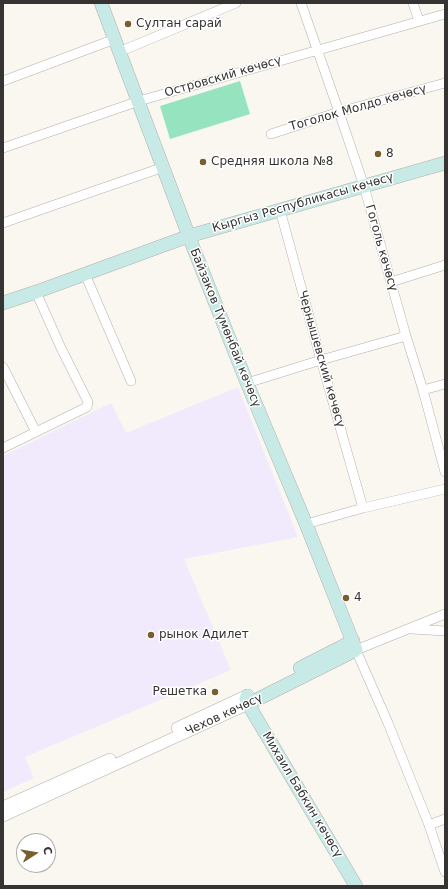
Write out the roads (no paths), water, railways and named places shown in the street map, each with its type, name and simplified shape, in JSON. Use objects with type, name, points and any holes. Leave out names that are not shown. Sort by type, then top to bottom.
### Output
[{"type":"main road","name":"Байзаков Түмөнбай көчөсү","points":[[101,3],[189,236],[354,646]]},
{"type":"main road","name":"Кыргыз Республикасы көчөсү","points":[[3,303],[189,236],[445,163]]},
{"type":"main road","name":"Чехов көчөсү","points":[[248,700],[354,646]]},
{"type":"main road","name":"Михаил Бабкин көчөсү","points":[[248,700],[356,886]]},
{"type":"street","points":[[119,52],[236,3]]},
{"type":"street","name":"Гоголь көчөсү","points":[[301,3],[364,186],[445,472]]},
{"type":"street","points":[[413,3],[419,21]]},
{"type":"street","name":"Островский көчөсү","points":[[3,148],[139,101],[445,14]]},
{"type":"street","points":[[3,81],[115,39]]},
{"type":"street","name":"Тоголок Молдо көчөсү","points":[[271,134],[339,112],[445,83]]},
{"type":"street","points":[[3,223],[164,168]]},
{"type":"street","name":"Чернышевский көчөсү","points":[[280,210],[321,360],[364,508]]},
{"type":"street","points":[[391,282],[445,265]]},
{"type":"street","points":[[85,274],[131,382]]},
{"type":"street","points":[[3,448],[87,408],[88,402],[61,348],[36,292]]},
{"type":"street","points":[[247,383],[406,336]]},
{"type":"street","points":[[4,371],[36,432]]},
{"type":"street","points":[[423,390],[445,384]]},
{"type":"street","points":[[306,524],[364,508],[445,489]]},
{"type":"street","name":"Чехов көчөсү","points":[[354,646],[409,629],[445,614]]},
{"type":"street","points":[[409,629],[445,631]]},
{"type":"street","points":[[354,646],[388,723],[429,825],[445,872]]},
{"type":"street","name":"Чехов көчөсү","points":[[3,807],[133,748],[248,700]]},
{"type":"street","name":"Чехов көчөсү","points":[[3,816],[248,700]]},
{"type":"street","points":[[429,825],[445,819]]},
{"type":"place","name":"Султан сарай","points":[[128,24]]},
{"type":"place","name":"8","points":[[378,154]]},
{"type":"place","name":"Средняя школа №8","points":[[203,162]]},
{"type":"place","name":"4","points":[[346,598]]},
{"type":"place","name":"рынок Адилет","points":[[151,635]]},
{"type":"place","name":"Решетка","points":[[215,692]]}]
